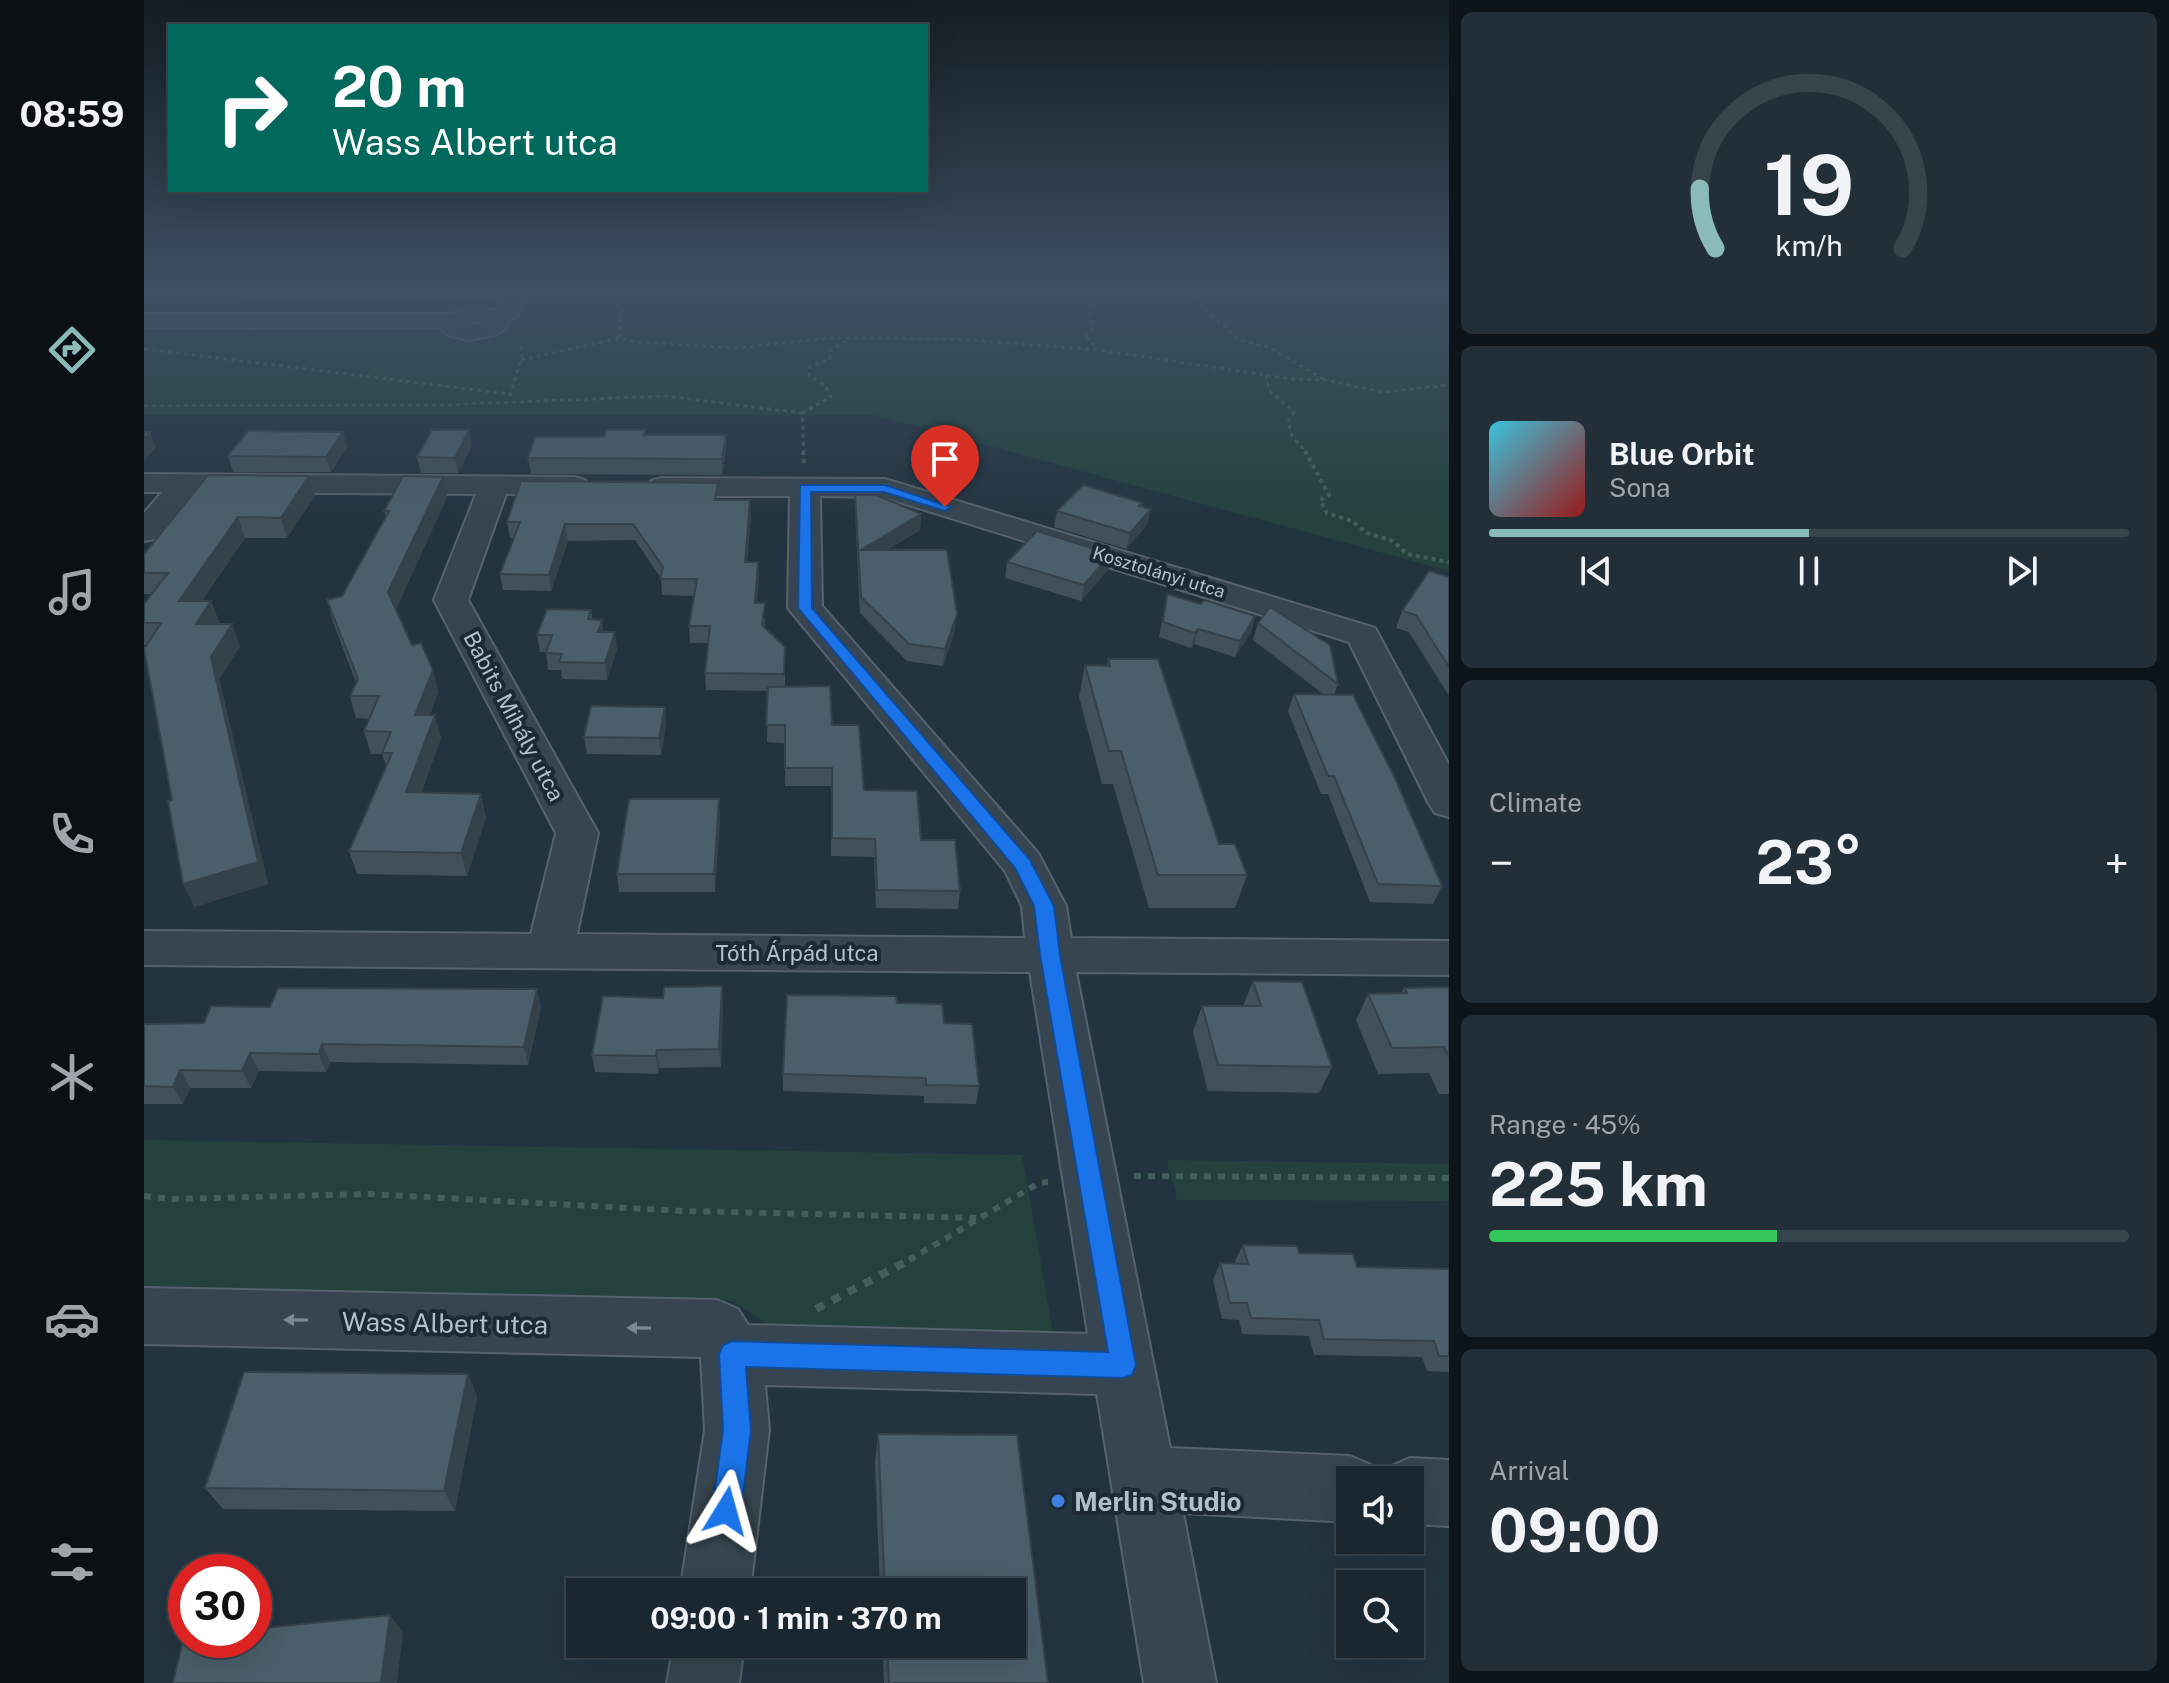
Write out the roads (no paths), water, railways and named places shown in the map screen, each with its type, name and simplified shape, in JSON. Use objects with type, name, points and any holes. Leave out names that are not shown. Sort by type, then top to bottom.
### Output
[{"type":"street","points":[[144,483],[603,486]]},
{"type":"street","points":[[144,532],[184,484]]},
{"type":"street","name":"Babits Mihály utca","points":[[494,486],[451,600],[577,833],[550,951]]},
{"type":"street","name":"Kosztolányi utca","points":[[634,487],[885,488],[1363,635],[1449,804]]},
{"type":"street","points":[[805,488],[805,608],[1023,864],[1044,906],[1050,955],[1180,1683]]},
{"type":"street","name":"Tóth Árpád utca","points":[[144,948],[1449,958]]},
{"type":"street","name":"Wass Albert utca","points":[[144,1316],[717,1329],[732,1354]]},
{"type":"street","points":[[717,1578],[737,1430],[732,1354],[1123,1365]]},
{"type":"street","points":[[1143,1479],[1336,1488]]},
{"type":"street","points":[[1424,1492],[1449,1493]]},
{"type":"street","points":[[703,1683],[707,1658]]},
{"type":"place","name":"Merlin Studio","points":[[1058,1501]]}]
